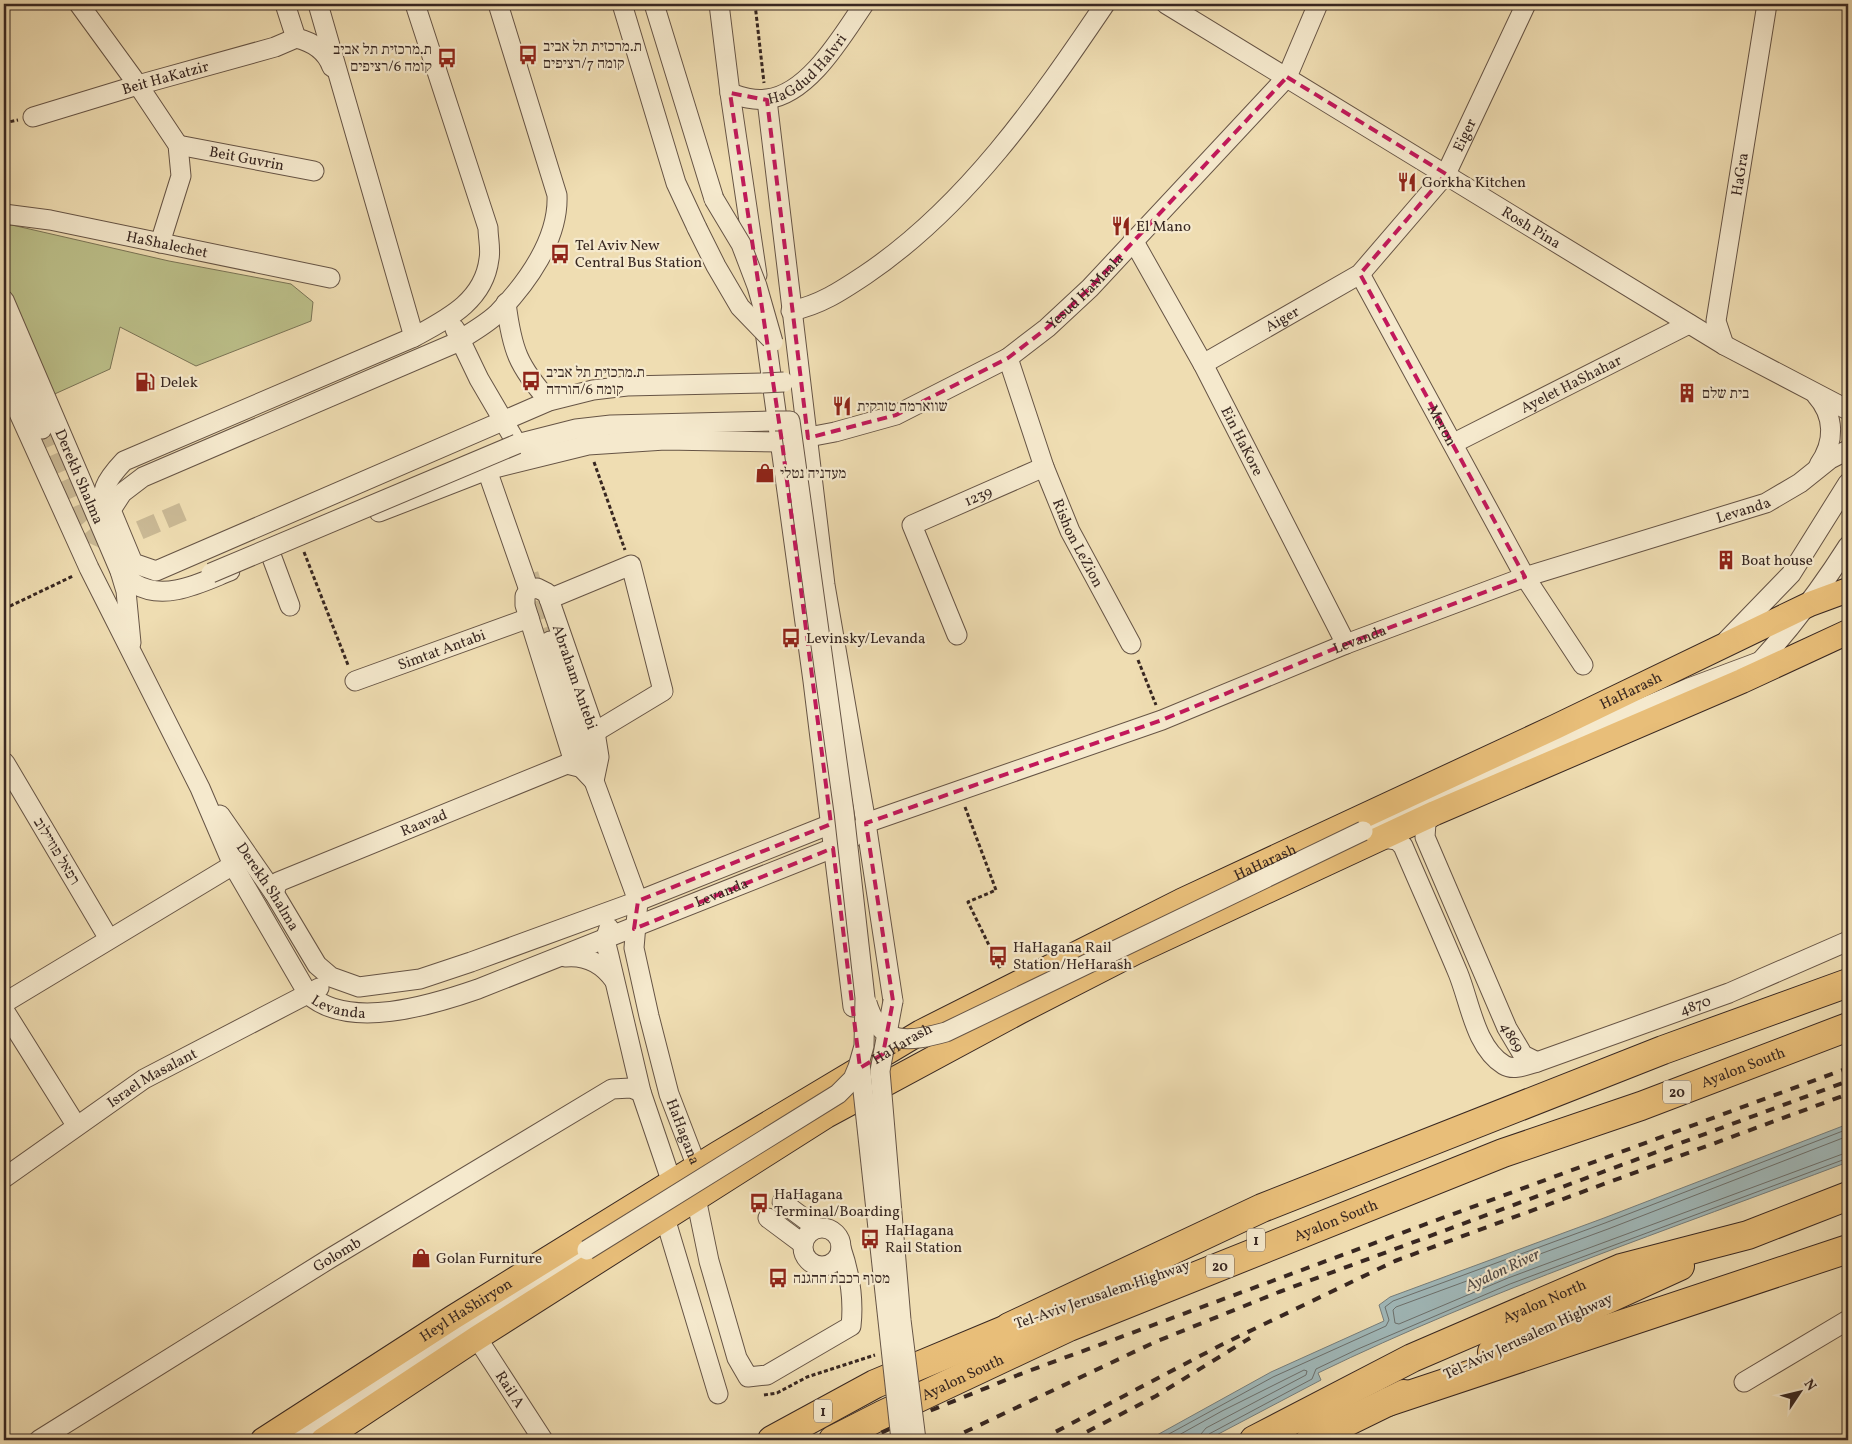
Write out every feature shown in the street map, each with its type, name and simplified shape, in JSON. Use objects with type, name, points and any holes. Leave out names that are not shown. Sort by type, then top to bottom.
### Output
[{"type":"highway","points":[[1663,1050],[1848,965]]},
{"type":"highway","points":[[1009,1327],[1262,1208],[1663,1050],[1848,983]]},
{"type":"highway","name":"Ayalon South","points":[[833,1440],[1069,1327],[1503,1153],[1640,1106],[1848,1027]]},
{"type":"highway","name":"Tel-Aviv Jerusalem Highway","points":[[772,1440],[875,1384],[1009,1327],[1503,1153]]},
{"type":"highway","name":"Ayalon North","points":[[1254,1440],[1412,1358],[1621,1268],[1748,1235],[1848,1196]]},
{"type":"highway","name":"Tel-Aviv Jerusalem Highway","points":[[1310,1440],[1506,1345],[1748,1235]]},
{"type":"highway","points":[[1388,1402],[1848,1249]]},
{"type":"main road","name":"HaHarash","points":[[697,1167],[921,1032],[1008,986],[1181,900],[1555,727],[1810,604],[1848,590]]},
{"type":"main road","name":"HaHarash","points":[[696,1198],[854,1100],[1136,952],[1373,834],[1439,804],[1742,681],[1848,632]]},
{"type":"main road","name":"Heyl HaShiryon","points":[[264,1440],[452,1318],[697,1167]]},
{"type":"main road","name":"Heyl HaShiryon","points":[[320,1432],[477,1338],[696,1198]]},
{"type":"street","points":[[79,4],[138,84],[178,145],[181,176],[160,243]]},
{"type":"street","points":[[285,4],[296,38],[311,42],[328,57],[340,90],[368,143]]},
{"type":"street","points":[[318,4],[414,337]]},
{"type":"street","points":[[416,4],[488,228],[489,259],[479,291],[458,312],[414,337],[124,461],[107,478],[104,493],[106,514],[128,564],[149,578],[211,573],[517,444],[576,429],[611,425],[790,421]]},
{"type":"street","points":[[498,4],[558,195],[558,211],[554,230],[528,276],[496,315],[453,344],[143,476],[122,493],[111,510],[132,563],[156,571],[550,401],[593,390],[628,386],[784,382]]},
{"type":"street","points":[[622,4],[676,183],[716,266],[740,307],[774,342]]},
{"type":"street","points":[[654,4],[714,200],[741,244],[758,286],[784,382],[844,812],[873,1170],[890,1350],[901,1440]]},
{"type":"street","points":[[295,1440],[320,1432],[587,1250],[847,1087],[856,1073],[864,1046],[859,1003],[838,885],[782,442],[730,93],[719,4]]},
{"type":"street","name":"HaGdud HaIvri","points":[[730,93],[751,100],[766,100],[791,91],[810,76],[837,43],[864,4]]},
{"type":"street","points":[[791,311],[829,299],[896,254],[941,212],[989,161],[1029,113],[1105,4]]},
{"type":"street","name":"Rosh Pina","points":[[1166,4],[1724,345],[1831,397],[1848,410]]},
{"type":"street","name":"Yesud HaMaala","points":[[120,570],[136,584],[164,591],[188,588],[300,542],[487,470],[588,445],[665,440],[782,442],[808,438],[896,415],[1008,358],[1047,328],[1090,288],[1287,77],[1318,4]]},
{"type":"street","name":"Eiger","points":[[1360,274],[1446,174],[1526,4]]},
{"type":"street","name":"HaGra","points":[[1724,345],[1716,320],[1767,4]]},
{"type":"street","name":"Beit HaKatzir","points":[[33,117],[138,84],[275,46],[296,38]]},
{"type":"street","points":[[766,100],[825,585],[866,823],[893,1001],[880,1070],[901,1320],[916,1440]]},
{"type":"street","name":"Beit Guvrin","points":[[178,145],[314,171]]},
{"type":"street","name":"HaShalechet","points":[[4,214],[50,220],[330,278]]},
{"type":"street","name":"Ein HaKore","points":[[1133,240],[1203,364],[1346,644]]},
{"type":"street","name":"Aiger","points":[[1203,364],[1360,274]]},
{"type":"street","name":"Meron","points":[[1360,274],[1525,577],[1583,665]]},
{"type":"street","name":"Derekh Shalma","points":[[4,300],[120,570],[126,590],[133,659]]},
{"type":"street","points":[[506,303],[510,333],[517,358],[536,386],[550,401]]},
{"type":"street","points":[[449,317],[479,379],[517,444]]},
{"type":"street","name":"Ayelet HaShahar","points":[[1454,444],[1689,324]]},
{"type":"street","points":[[4,340],[42,429]]},
{"type":"street","name":"Rishon LeZion","points":[[1008,358],[1044,467],[1070,531],[1131,644]]},
{"type":"street","name":"Derekh Shalma","points":[[4,380],[88,568],[200,788],[234,865],[308,994]]},
{"type":"street","points":[[1817,468],[1829,448],[1831,424],[1828,413],[1831,397]]},
{"type":"street","name":"Levanda","points":[[866,823],[851,839],[833,848],[797,860],[606,940],[431,1005],[407,1010],[337,1010],[320,1003],[308,994],[327,983],[339,981],[358,987],[420,978],[638,901],[831,824],[848,821],[866,823],[1162,720],[1346,644],[1525,577],[1766,503],[1800,483],[1830,459],[1848,450]]},
{"type":"street","name":"1239","points":[[957,636],[912,525],[1044,467]]},
{"type":"street","name":"Abraham Antebi","points":[[487,470],[529,590],[525,596],[529,618],[573,759],[594,781],[638,901]]},
{"type":"street","points":[[1439,804],[1684,675],[1721,646],[1791,574],[1848,483]]},
{"type":"street","points":[[1742,681],[1810,604],[1848,546]]},
{"type":"street","points":[[270,555],[290,606]]},
{"type":"street","points":[[529,590],[542,589],[549,599],[631,565],[663,691],[595,732]]},
{"type":"street","name":"Abraham Antebi","points":[[549,599],[595,732],[599,757],[594,781]]},
{"type":"street","name":"Simtat Antabi","points":[[354,681],[529,618]]},
{"type":"street","points":[[550,641],[594,781]]},
{"type":"street","points":[[1439,804],[1689,688],[1762,660],[1824,644]]},
{"type":"street","name":"רפאל פוזיילוב","points":[[5,763],[109,939]]},
{"type":"street","name":"Raavad","points":[[274,893],[278,882],[567,764],[579,767]]},
{"type":"street","name":"Derekh Shalma","points":[[200,788],[274,893],[317,965],[339,981]]},
{"type":"street","name":"4869","points":[[1439,804],[1426,823],[1425,836],[1507,1028],[1523,1054],[1537,1062]]},
{"type":"street","points":[[859,1003],[875,1022],[892,1037],[902,1040],[917,1039],[946,1032],[1373,834]]},
{"type":"street","name":"4869","points":[[1373,834],[1397,840],[1403,846],[1459,975],[1480,1033],[1489,1050],[1504,1066],[1513,1068],[1537,1062]]},
{"type":"street","points":[[797,860],[822,867],[833,877],[838,885]]},
{"type":"street","points":[[4,1004],[234,865]]},
{"type":"street","points":[[606,940],[611,925],[638,901]]},
{"type":"street","name":"HaHagana","points":[[638,901],[634,928],[634,948],[669,1094],[697,1167],[696,1198]]},
{"type":"street","name":"HaHagana","points":[[606,940],[641,1092],[672,1183],[696,1198]]},
{"type":"street","name":"4870","points":[[1537,1062],[1729,993],[1848,941]]},
{"type":"street","points":[[561,957],[577,957],[593,962],[608,971],[614,980]]},
{"type":"street","name":"Israel Masalant","points":[[4,1178],[76,1125],[144,1079],[308,994]]},
{"type":"street","points":[[4,1010],[76,1125]]},
{"type":"street","name":"Golomb","points":[[39,1440],[329,1259],[612,1089],[621,1087],[641,1092]]},
{"type":"street","points":[[696,1198],[709,1260],[734,1349],[748,1378],[767,1375],[851,1326],[852,1296],[847,1264],[836,1256]]},
{"type":"street","points":[[782,1202],[817,1228]]},
{"type":"street","points":[[665,1218],[718,1394]]},
{"type":"street","points":[[768,1218],[803,1244],[806,1258],[811,1263],[817,1266],[836,1256]]},
{"type":"street","points":[[803,1244],[810,1232],[817,1228],[824,1228],[836,1235],[836,1256]]},
{"type":"street","points":[[1744,1382],[1848,1320]]},
{"type":"street","name":"Rail A","points":[[477,1338],[543,1440]]},
{"type":"street","points":[[288,1440],[320,1432]]},
{"type":"path","points":[[755,4],[766,100]]},
{"type":"path","points":[[588,445],[631,565]]},
{"type":"path","points":[[300,542],[354,681]]},
{"type":"path","points":[[4,609],[88,568]]},
{"type":"path","points":[[1131,644],[1162,720]]},
{"type":"path","points":[[956,808],[964,804],[996,890],[968,902],[1008,986]]},
{"type":"path","points":[[760,1395],[777,1393],[807,1377],[890,1350]]},
{"type":"highlighted area","points":[[1287,77],[1446,174],[1360,274],[1525,577],[1346,644],[1162,720],[866,823],[893,1001],[883,1054],[860,1068],[833,848],[634,929],[638,901],[831,824],[782,442],[730,93],[767,100],[808,438],[896,415],[1008,358],[1047,328],[1090,288]]},
{"type":"green space","points":[[12,225],[169,261],[291,284],[313,302],[311,321],[196,366],[120,327],[110,369],[48,397],[4,283],[4,226]]},
{"type":"water","name":"Ayalon River","points":[[1848,1124],[1848,1162],[1514,1287],[1448,1314],[1318,1373],[1321,1380],[1207,1440],[1148,1440],[1271,1372],[1384,1321],[1379,1305],[1390,1297],[1604,1218]]},
{"type":"tunnel","points":[[481,420],[496,469]]},
{"type":"tunnel","points":[[42,429],[82,522],[92,534],[107,541],[126,536],[185,511]]},
{"type":"tunnel","points":[[529,574],[550,641]]},
{"type":"railway","points":[[865,1440],[927,1412],[1018,1375],[1848,1068]]},
{"type":"railway","points":[[948,1440],[1155,1342],[1279,1292],[1848,1081]]},
{"type":"railway","points":[[1040,1440],[1221,1345],[1395,1261],[1848,1094]]},
{"type":"railway","points":[[1071,1440],[1156,1396],[1250,1338]]},
{"type":"place","name":"ת.מרכזית תל אביב קומה 7/רציפים","points":[[528,55]]},
{"type":"place","name":"ת.מרכזית תל אביב קומה 6/רציפים","points":[[447,58]]},
{"type":"place","name":"Gorkha Kitchen","points":[[1407,182]]},
{"type":"place","name":"El Mano","points":[[1121,226]]},
{"type":"place","name":"Tel Aviv New Central Bus Station","points":[[560,254]]},
{"type":"place","name":"ת.מרכזית תל אביב קומה 6/הורדה","points":[[531,381]]},
{"type":"place","name":"Delek","points":[[145,382]]},
{"type":"place","name":"בית שלם","points":[[1687,393]]},
{"type":"place","name":"שווארמה טורקית","points":[[842,406]]},
{"type":"place","name":"מעדניה נטלי","points":[[765,473]]},
{"type":"place","name":"Boat house","points":[[1726,560]]},
{"type":"place","name":"Levinsky/Levanda","points":[[791,638]]},
{"type":"place","name":"HaHagana Rail Station/HeHarash","points":[[998,956]]},
{"type":"place","name":"HaHagana Terminal/Boarding","points":[[759,1203]]},
{"type":"place","name":"HaHagana Rail Station","points":[[870,1239]]},
{"type":"place","name":"Golan Furniture","points":[[421,1258]]},
{"type":"place","name":"מסוף רכבת ההגנה","points":[[778,1278]]}]
